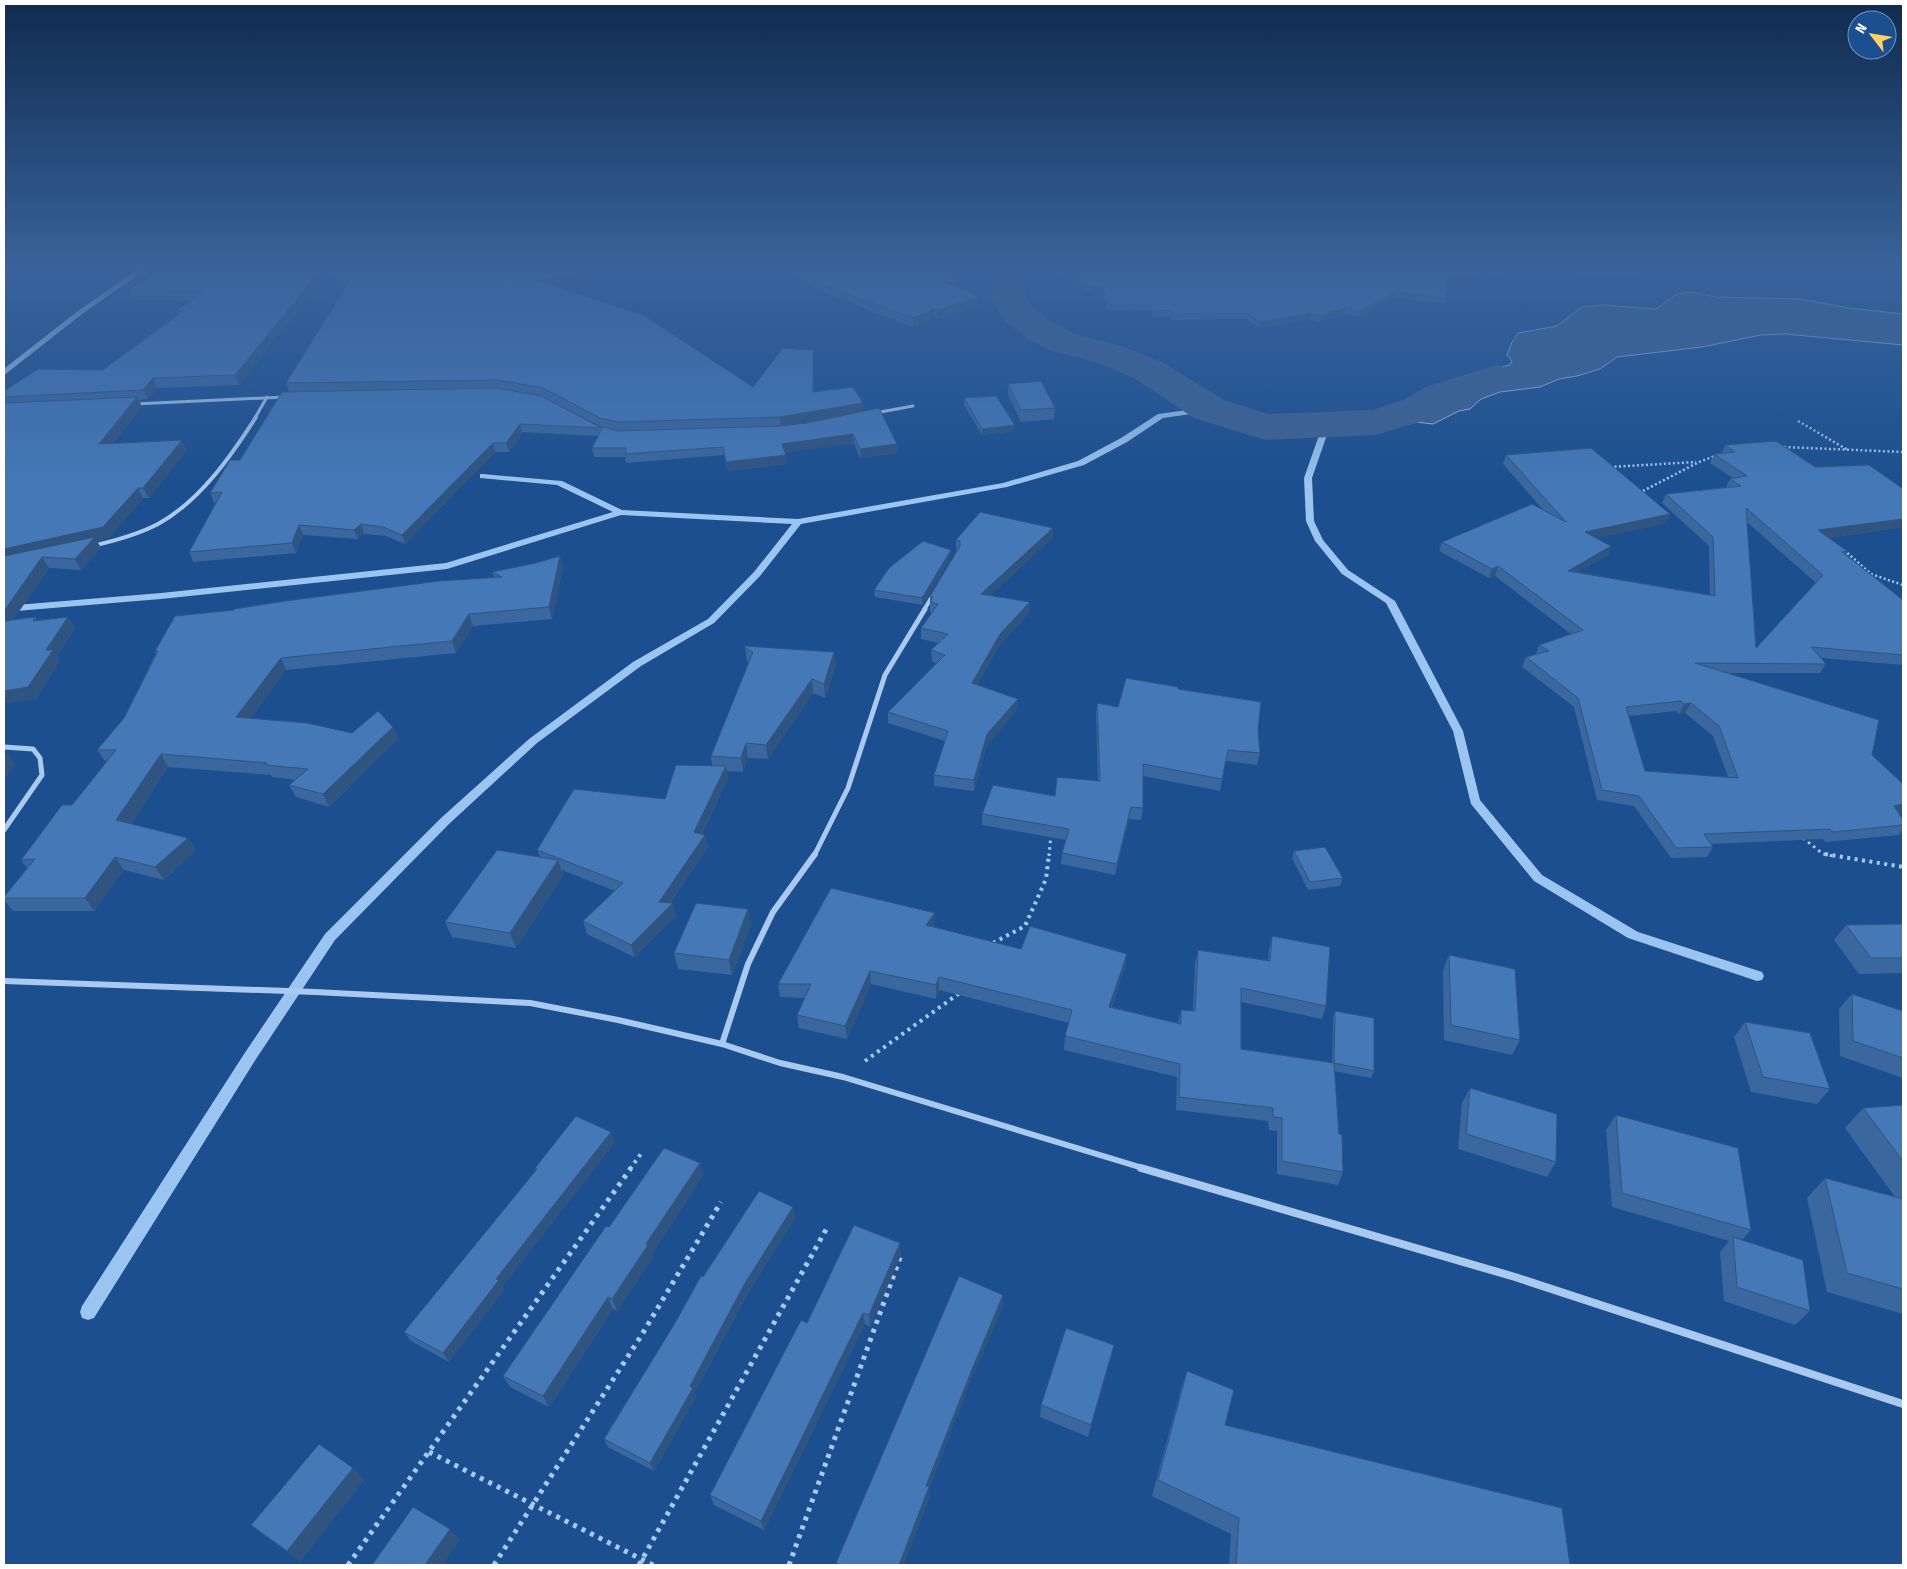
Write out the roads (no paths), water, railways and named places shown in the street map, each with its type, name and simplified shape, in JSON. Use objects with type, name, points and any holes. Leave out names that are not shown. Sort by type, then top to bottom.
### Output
[{"type":"street","points":[[4,372],[45,340]]},
{"type":"street","points":[[89,547],[114,541],[143,530],[173,514],[208,482],[248,432],[267,397]]},
{"type":"street","points":[[124,404],[286,397]]},
{"type":"street","points":[[866,415],[913,406]]},
{"type":"street","points":[[722,1044],[748,964],[773,912],[817,852],[848,788],[886,675],[937,589]]},
{"type":"street","points":[[4,747],[33,749],[40,758],[42,775],[4,830]]},
{"type":"street","points":[[4,981],[325,993],[530,1004],[618,1020],[722,1044],[780,1063],[843,1077],[1056,1143],[1515,1277],[1903,1404]]},
{"type":"water","points":[[1513,340],[1735,340],[1702,347],[1617,357],[1600,369],[1577,376],[1559,379],[1540,387],[1500,392],[1481,399],[1470,409],[1459,411],[1433,424],[1416,422],[1407,418],[1418,409],[1424,398],[1436,388],[1473,374],[1510,365],[1512,361],[1507,355]]},
{"type":"water","points":[[1852,340],[1903,340],[1903,345]]},
{"type":"waterway","points":[[1058,340],[1109,354],[1148,370],[1209,409],[1265,427],[1375,422],[1418,409],[1442,395],[1498,377]]},
{"type":"waterway","points":[[798,522],[1004,485],[1081,463],[1124,440],[1161,416],[1209,409]]},
{"type":"waterway","points":[[1326,426],[1308,478],[1310,521],[1319,541],[1345,572],[1390,601],[1458,731],[1475,801],[1538,878],[1633,935],[1757,976]]},
{"type":"waterway","points":[[483,476],[559,483],[620,512]]},
{"type":"waterway","points":[[4,609],[161,596],[447,566],[620,512]]},
{"type":"waterway","points":[[620,512],[798,522]]},
{"type":"waterway","points":[[88,1312],[251,1055],[330,937],[445,821],[533,741],[637,664],[711,621],[757,574],[798,522]]}]
